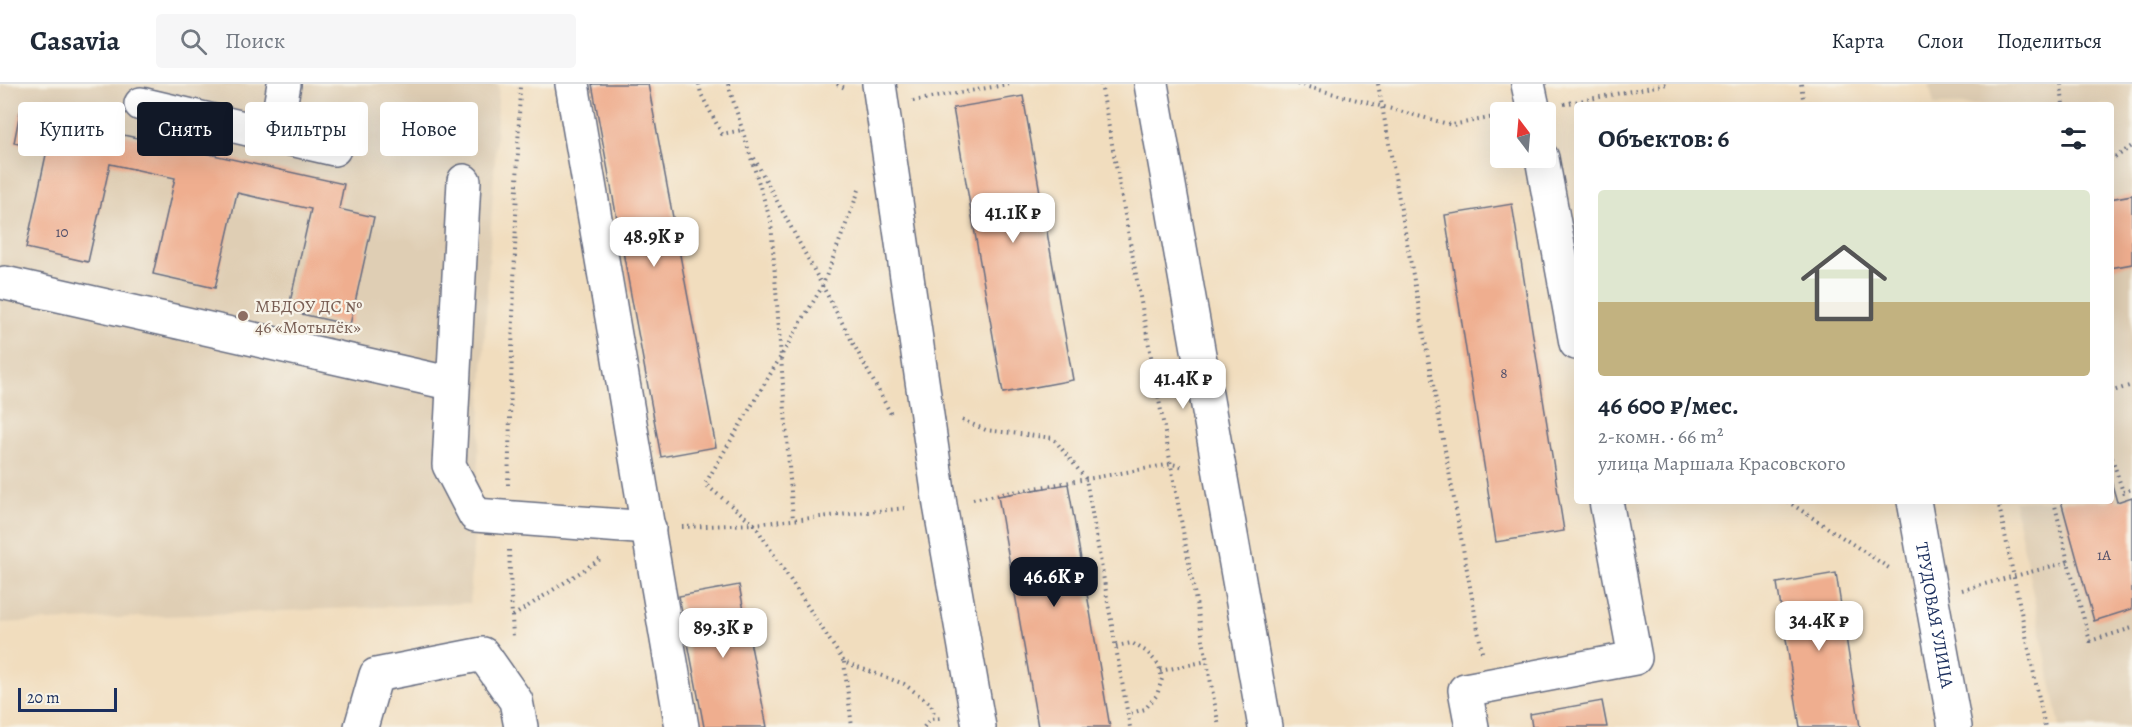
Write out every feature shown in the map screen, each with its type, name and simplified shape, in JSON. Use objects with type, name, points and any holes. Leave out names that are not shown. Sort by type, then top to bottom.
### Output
[{"type":"street","points":[[281,102],[284,84]]},
{"type":"street","points":[[572,84],[682,727]]},
{"type":"street","points":[[1151,84],[1265,727]]},
{"type":"street","points":[[880,95],[940,505],[964,724]]},
{"type":"street","points":[[1544,168],[1574,332]]},
{"type":"street","points":[[464,181],[449,465],[475,515],[649,528]]},
{"type":"street","points":[[4,283],[453,384]]},
{"type":"street","points":[[1472,727],[1465,690],[1635,658],[1607,504]]},
{"type":"street","name":"ТРУДОВАЯ УЛИЦА","points":[[1915,504],[1955,727]]},
{"type":"street","points":[[362,727],[375,675],[483,654],[516,701],[521,727]]},
{"type":"path","points":[[514,648],[507,518],[520,84]]},
{"type":"path","points":[[699,84],[701,94],[723,134],[742,130]]},
{"type":"path","points":[[728,84],[771,222],[793,520]]},
{"type":"path","points":[[880,95],[1010,84]]},
{"type":"path","points":[[1101,84],[1219,727]]},
{"type":"path","points":[[1297,84],[1452,125],[1490,118]]},
{"type":"path","points":[[1378,84],[1488,685]]},
{"type":"path","points":[[1532,102],[1667,84]]},
{"type":"path","points":[[1801,84],[1804,102]]},
{"type":"path","points":[[2061,84],[2063,102]]},
{"type":"path","points":[[2114,158],[2132,146]]},
{"type":"path","points":[[748,147],[895,422]]},
{"type":"path","points":[[852,727],[844,662],[754,524],[705,484],[822,286],[859,190]]},
{"type":"path","points":[[2114,391],[2132,385]]},
{"type":"path","points":[[925,405],[986,430],[1053,438],[1086,479],[1130,727]]},
{"type":"path","points":[[512,616],[649,528],[754,524],[940,505],[1172,464],[1183,467]]},
{"type":"path","points":[[2114,464],[2123,492],[2132,489]]},
{"type":"path","points":[[1999,504],[2045,727]]},
{"type":"path","points":[[2055,504],[2090,640],[2132,628]]},
{"type":"path","points":[[1116,646],[1132,643],[1147,652],[1159,664],[1162,679],[1157,695],[1145,709],[1128,714]]},
{"type":"path","points":[[1160,670],[1207,661]]},
{"type":"path","points":[[844,662],[904,684],[931,704],[935,717]]},
{"type":"path","points":[[924,727],[935,717],[964,724]]},
{"type":"shaded area","name":"МБДОУ ДC № 46 «Мотылёк»","points":[[0,84],[499,84],[470,603],[0,623]]},
{"type":"shaded area","points":[[1929,84],[2132,84],[2132,727],[2060,727],[2015,504],[2114,504],[2114,102],[1933,102]]},
{"type":"building","points":[[592,84],[648,84],[716,447],[661,457]]},
{"type":"building","points":[[1023,96],[1073,380],[1003,393],[953,108]]},
{"type":"building","points":[[18,122],[18,144],[14,143]]},
{"type":"building","points":[[125,135],[137,138],[137,156],[218,156],[344,184],[339,209],[374,217],[350,325],[288,311],[311,209],[237,193],[215,288],[153,274],[175,178],[110,164],[88,262],[26,248],[46,156],[125,156]]},
{"type":"building","points":[[2132,195],[2132,264],[2114,267],[2114,198]]},
{"type":"building","points":[[1512,204],[1564,531],[1496,542],[1445,215]]},
{"type":"building","points":[[1068,484],[1110,727],[1038,727],[998,496]]},
{"type":"building","points":[[2114,492],[2117,502],[2132,497],[2132,609],[2094,621],[2062,504],[2114,504]]},
{"type":"building","points":[[1836,573],[1860,727],[1800,727],[1777,583]]},
{"type":"building","points":[[739,585],[767,727],[704,727],[679,596]]},
{"type":"building","points":[[1602,701],[1607,727],[1532,727],[1530,714]]},
{"type":"place","name":"МБДОУ ДC № 46 «Мотылёк»","points":[[243,316]]}]
